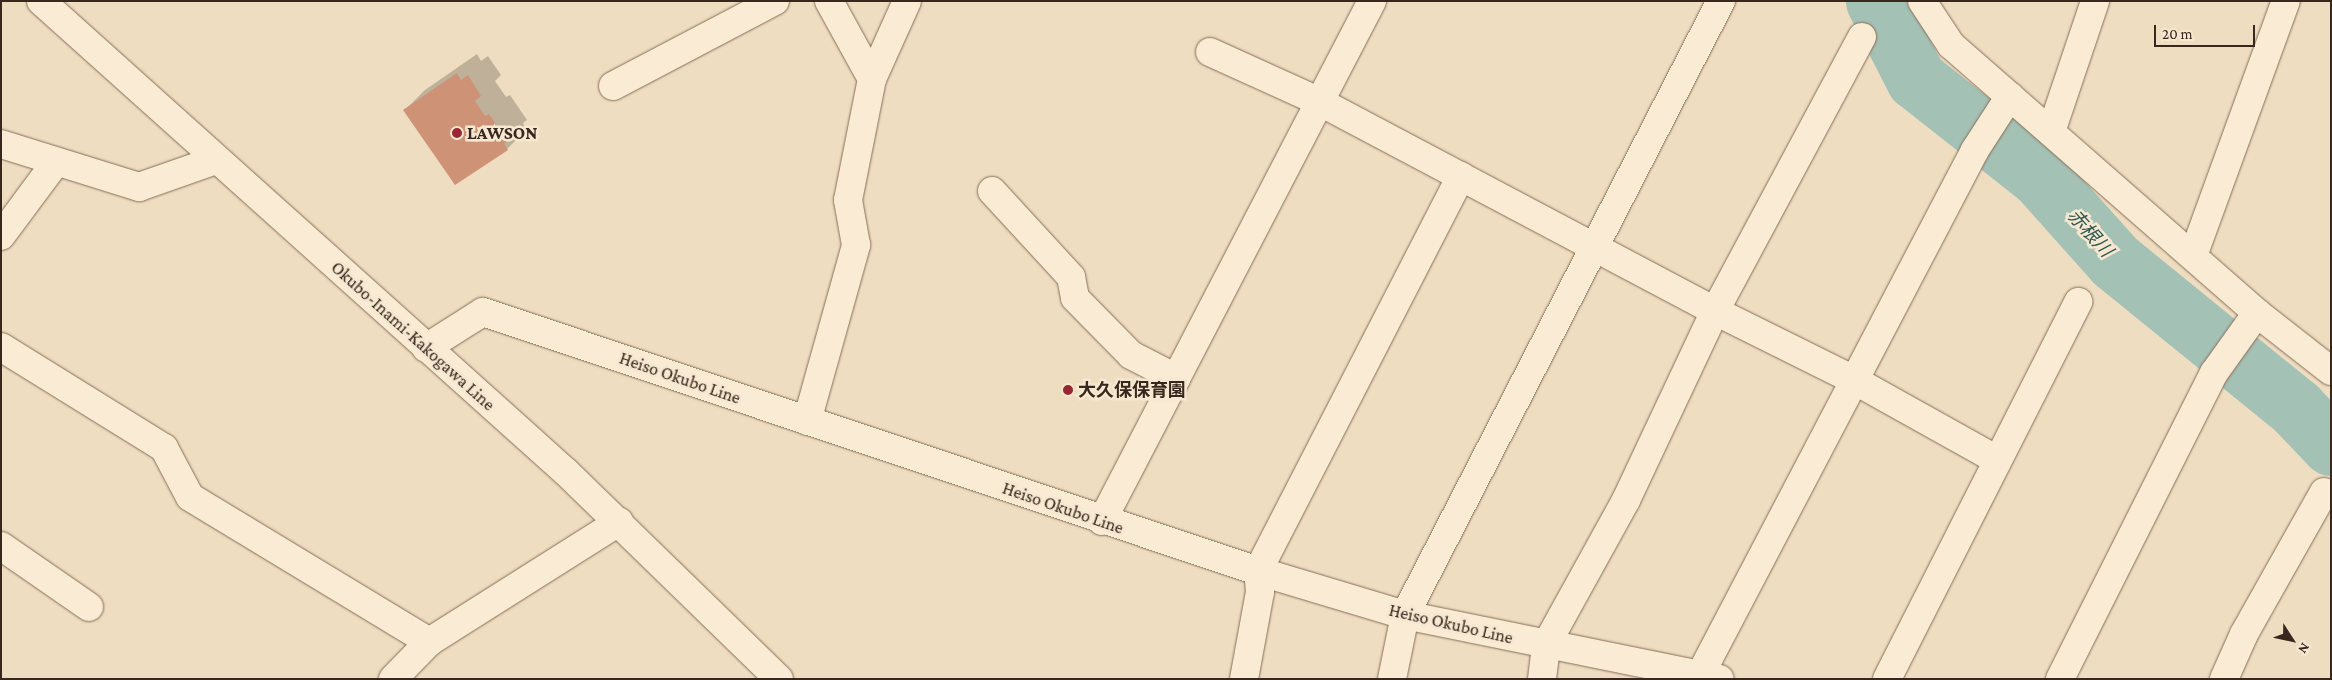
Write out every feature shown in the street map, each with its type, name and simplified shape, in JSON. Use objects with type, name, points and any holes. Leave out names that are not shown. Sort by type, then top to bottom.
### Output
[{"type":"street","name":"Okubo-Inami-Kakogawa Line","points":[[41,1],[619,522],[778,679]]},
{"type":"street","points":[[612,86],[775,1]]},
{"type":"street","points":[[829,1],[872,79]]},
{"type":"street","points":[[807,421],[856,245],[848,200],[872,79],[907,1]]},
{"type":"street","points":[[1102,521],[1372,1]]},
{"type":"street","points":[[1392,679],[1405,614],[1721,1]]},
{"type":"street","points":[[1922,1],[1951,45],[2257,313],[2331,371]]},
{"type":"street","points":[[2051,132],[2095,1]]},
{"type":"street","points":[[2193,256],[2286,1]]},
{"type":"street","points":[[1542,679],[1546,646],[1626,500],[1715,312],[1862,37]]},
{"type":"street","points":[[1210,52],[1320,102],[1594,245],[1715,312],[1854,380],[1997,460]]},
{"type":"street","points":[[1706,677],[1854,380],[1975,150],[2010,96]]},
{"type":"street","points":[[1,144],[139,187],[216,160]]},
{"type":"street","points":[[1,236],[56,162]]},
{"type":"street","points":[[1244,679],[1260,592],[1258,571],[1461,176]]},
{"type":"street","points":[[992,191],[1071,277],[1075,298],[1131,356],[1176,378]]},
{"type":"street","points":[[1887,679],[2078,302]]},
{"type":"street","name":"Heiso Okubo Line","points":[[426,348],[483,312],[1102,521],[1258,571],[1405,614],[1546,646],[1706,677]]},
{"type":"street","points":[[2060,679],[2214,373],[2257,313]]},
{"type":"street","points":[[1,347],[164,448],[190,497],[429,642]]},
{"type":"street","points":[[2224,679],[2244,634],[2324,492]]},
{"type":"street","points":[[393,679],[429,642],[619,522]]},
{"type":"street","points":[[1,546],[89,607]]},
{"type":"building","points":[[457,73],[461,80],[468,75],[481,96],[475,101],[485,116],[489,114],[507,141],[504,144],[508,150],[455,185],[403,110]]},
{"type":"waterway","name":"赤根川","points":[[1876,1],[1916,79],[2039,176],[2115,261],[2296,408],[2331,445]]},
{"type":"place","name":"LAWSON","points":[[457,133]]},
{"type":"place","name":"大久保保育園","points":[[1068,390]]}]
